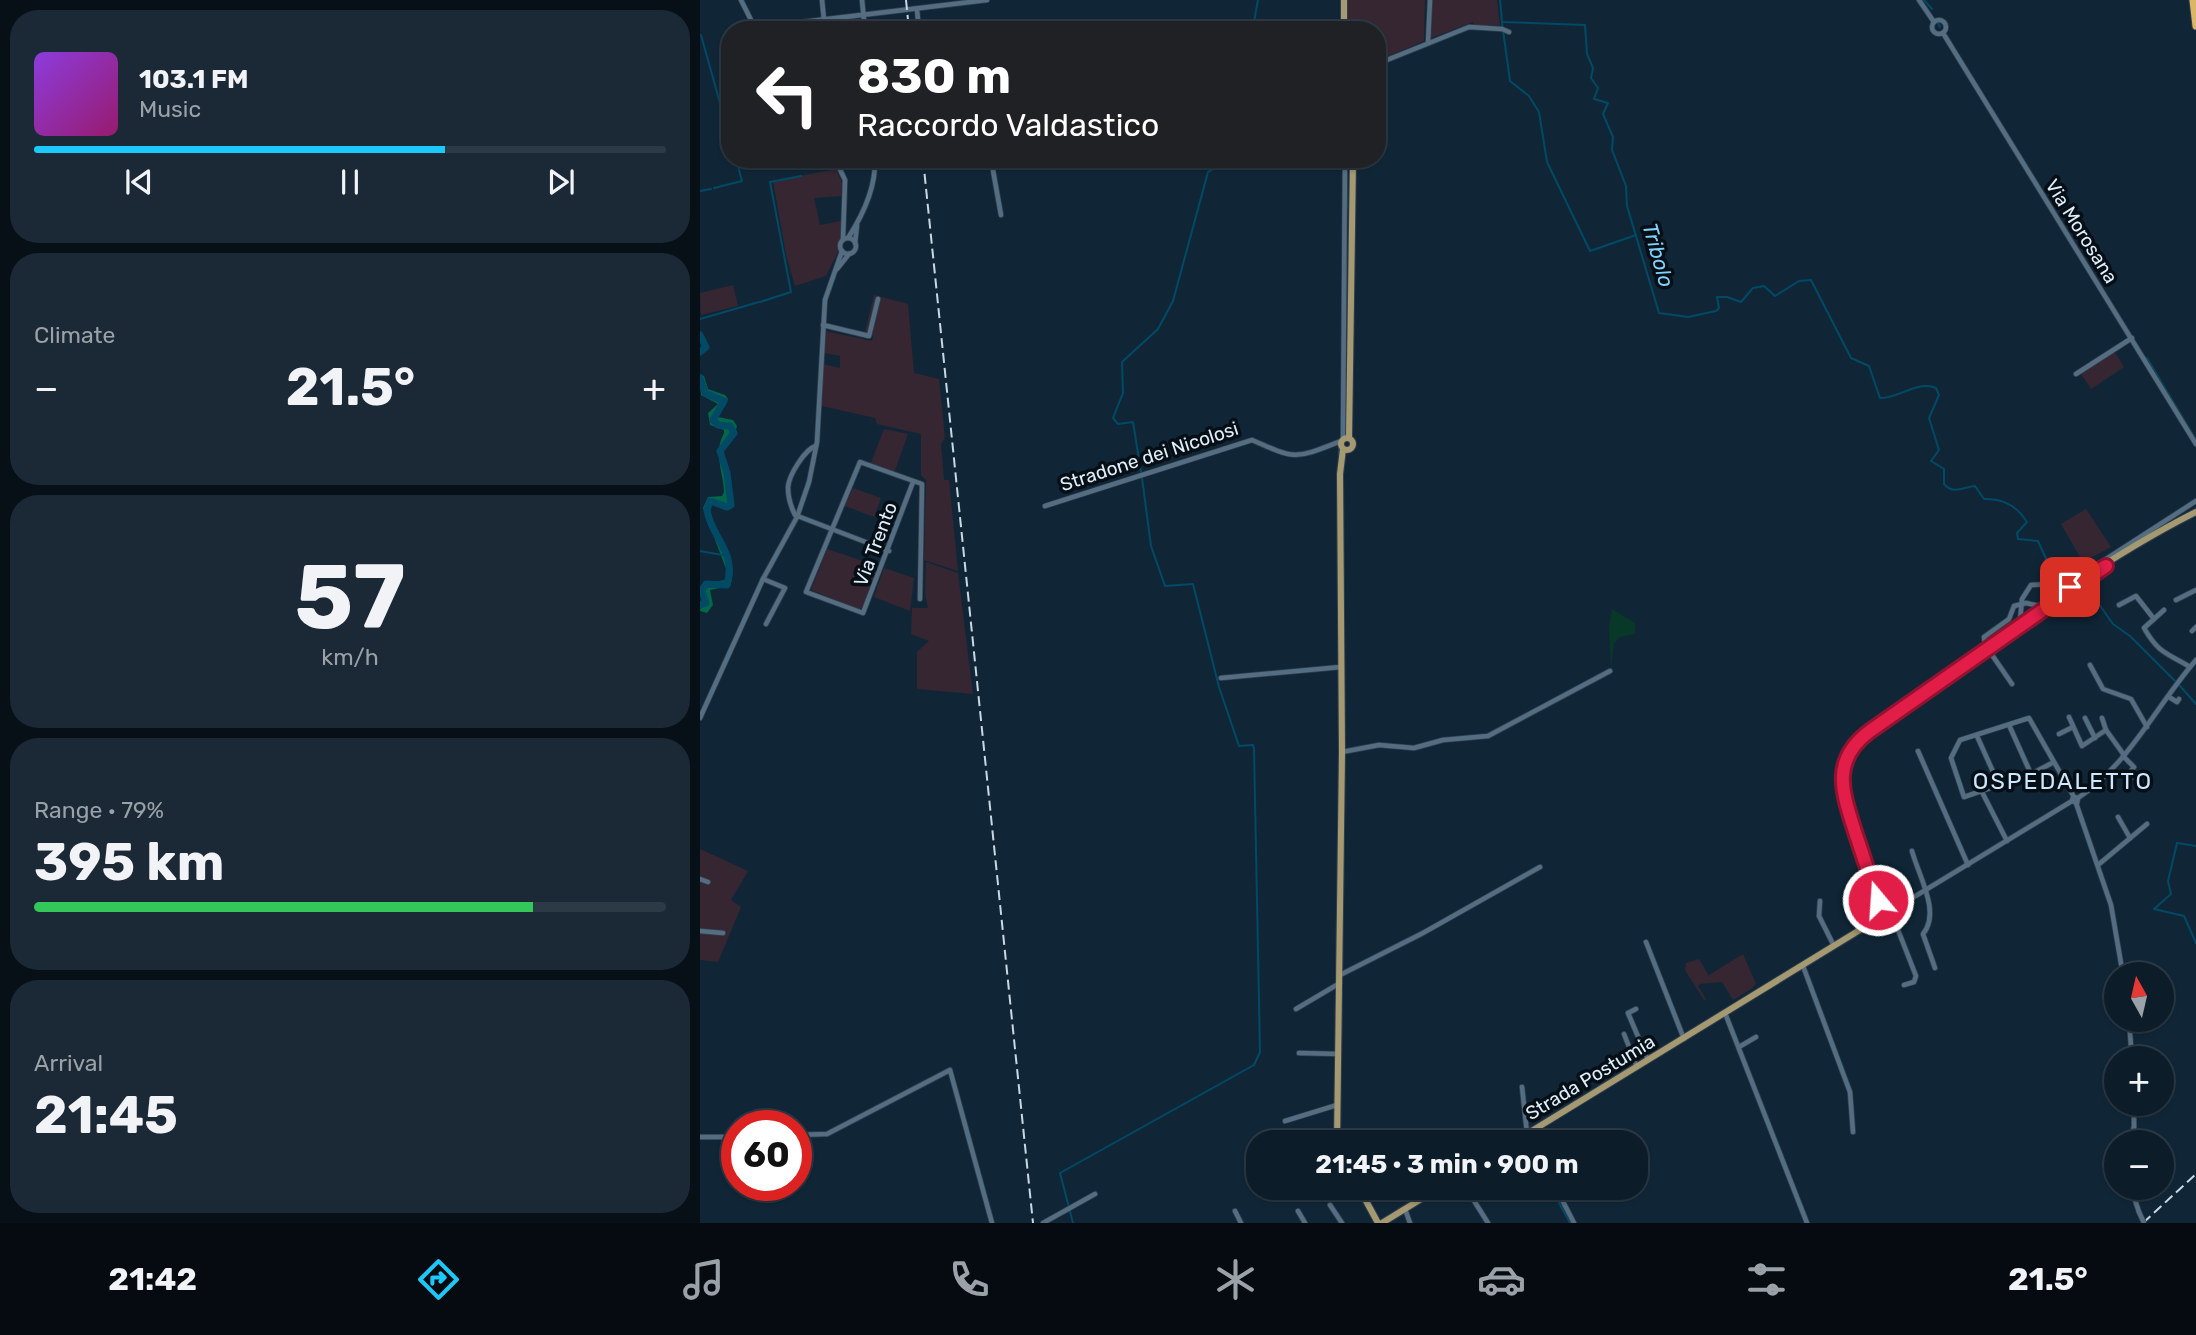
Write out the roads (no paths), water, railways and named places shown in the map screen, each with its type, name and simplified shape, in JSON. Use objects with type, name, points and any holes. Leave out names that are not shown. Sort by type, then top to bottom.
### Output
[{"type":"highway","points":[[2193,0],[2196,26]]},
{"type":"main road","points":[[1344,0],[1344,21]]},
{"type":"main road","points":[[1337,1130],[1342,752],[1340,474],[1344,439],[1353,168]]},
{"type":"main road","points":[[1343,449],[1352,446],[1344,439]]},
{"type":"main road","points":[[1990,647],[2082,580],[2196,513]]},
{"type":"main road","points":[[1871,910],[1879,918],[1882,908],[1844,795],[1842,778],[1845,760],[1864,735],[2106,566]]},
{"type":"main road","points":[[1864,928],[1875,893]]},
{"type":"main road","points":[[1871,910],[1882,908]]},
{"type":"main road","name":"Strada Postumia","points":[[1532,1130],[1879,918]]},
{"type":"main road","points":[[1366,1200],[1380,1223],[1419,1200]]},
{"type":"street","points":[[741,0],[753,21]]},
{"type":"street","points":[[822,0],[824,20]]},
{"type":"street","points":[[862,0],[864,21]]},
{"type":"street","points":[[817,21],[987,0]]},
{"type":"street","points":[[1427,43],[1430,0]]},
{"type":"street","name":"Via Morosana","points":[[1919,0],[1934,22],[1934,32],[1943,33]]},
{"type":"street","points":[[917,10],[918,21]]},
{"type":"street","name":"Via Morosana","points":[[1934,22],[1940,20],[1945,23],[1943,33],[2196,444]]},
{"type":"street","points":[[1386,60],[1469,27],[1502,29],[1509,32]]},
{"type":"street","points":[[839,168],[845,180],[846,239]]},
{"type":"street","points":[[834,272],[855,243],[858,224],[872,187],[874,168]]},
{"type":"street","points":[[993,168],[1001,215]]},
{"type":"street","points":[[1344,439],[1345,168]]},
{"type":"street","points":[[700,718],[763,579],[797,517],[809,482],[816,446],[827,289],[842,251],[840,246],[858,224]]},
{"type":"street","points":[[846,239],[855,243]]},
{"type":"street","points":[[842,251],[850,253]]},
{"type":"street","points":[[823,325],[869,336],[878,299]]},
{"type":"street","points":[[2076,374],[2132,338]]},
{"type":"street","name":"Stradone dei Nicolosi","points":[[1045,506],[1251,440],[1276,452],[1296,457],[1344,439]]},
{"type":"street","points":[[816,446],[810,449],[788,485],[792,508],[797,517],[889,551]]},
{"type":"street","points":[[833,530],[860,462],[922,484],[920,599]]},
{"type":"street","name":"Via Trento","points":[[833,530],[806,592],[863,613],[889,551],[913,482]]},
{"type":"street","points":[[1990,647],[2019,621],[2025,592],[2036,583],[2067,583],[2196,500]]},
{"type":"street","points":[[763,579],[785,588],[766,624]]},
{"type":"street","points":[[2012,684],[1984,637],[2009,619],[2013,607],[2043,605],[2082,580]]},
{"type":"street","points":[[2176,600],[2196,590]]},
{"type":"street","points":[[2025,592],[2032,615]]},
{"type":"street","points":[[2032,615],[2068,594]]},
{"type":"street","points":[[2119,605],[2137,596],[2154,619]]},
{"type":"street","points":[[2022,607],[2032,615]]},
{"type":"street","points":[[2164,610],[2144,628],[2166,657],[2190,667]]},
{"type":"street","name":"Strada Postumia","points":[[1879,918],[2100,783],[2147,727],[2196,660]]},
{"type":"street","points":[[2090,666],[2103,689],[2131,699],[2147,727]]},
{"type":"street","points":[[1221,678],[1342,667]]},
{"type":"street","points":[[1342,752],[1379,745],[1413,748],[1443,740],[1488,736],[1610,671]]},
{"type":"street","points":[[2169,697],[2179,702]]},
{"type":"street","points":[[2068,717],[2082,746],[2106,730]]},
{"type":"street","points":[[2052,763],[2031,774],[1965,797],[1951,763],[1952,752],[1960,740],[2029,718],[2075,800],[2111,905],[2121,962]]},
{"type":"street","points":[[2085,718],[2095,738]]},
{"type":"street","points":[[2102,718],[2106,730],[2134,767],[2130,772],[2135,778]]},
{"type":"street","points":[[2009,725],[2031,774]]},
{"type":"street","points":[[2059,734],[2073,727]]},
{"type":"street","points":[[1977,736],[1999,785]]},
{"type":"street","points":[[1918,751],[1968,865]]},
{"type":"street","points":[[1982,792],[2007,841]]},
{"type":"street","points":[[2118,817],[2130,838]]},
{"type":"street","points":[[2098,865],[2147,824]]},
{"type":"street","points":[[1912,851],[1932,917],[1923,934],[1935,968]]},
{"type":"street","points":[[1296,1009],[1340,979],[1539,867]]},
{"type":"street","points":[[700,880],[708,882]]},
{"type":"street","points":[[1820,901],[1819,916],[1835,947]]},
{"type":"street","points":[[1882,908],[1892,911],[1916,976],[1914,982],[1904,985]]},
{"type":"street","points":[[700,931],[723,933]]},
{"type":"street","name":"Strada Postumia","points":[[1646,942],[1684,1039]]},
{"type":"street","points":[[1803,966],[1850,1092],[1853,1132]]},
{"type":"street","points":[[1636,1009],[1628,1013],[1648,1060]]},
{"type":"street","points":[[1725,1013],[1807,1223]]},
{"type":"street","points":[[1624,1034],[1637,1067]]},
{"type":"street","points":[[1739,1047],[1756,1037]]},
{"type":"street","points":[[1299,1053],[1339,1054]]},
{"type":"street","points":[[812,1134],[827,1134],[950,1070],[992,1223]]},
{"type":"street","points":[[1522,1087],[1527,1130]]},
{"type":"street","points":[[1285,1121],[1337,1105]]},
{"type":"street","points":[[700,1137],[721,1136]]},
{"type":"street","points":[[1043,1223],[1095,1194]]},
{"type":"street","points":[[1474,1200],[1488,1223]]},
{"type":"street","points":[[1562,1200],[1574,1223]]},
{"type":"street","points":[[2135,1200],[2144,1223]]},
{"type":"street","points":[[1330,1205],[1342,1223]]},
{"type":"street","points":[[1405,1209],[1410,1223]]},
{"type":"street","points":[[1235,1211],[1241,1223]]},
{"type":"street","points":[[1298,1212],[1304,1223]]},
{"type":"waterway","points":[[1254,21],[1258,0]]},
{"type":"waterway","name":"Tribolo","points":[[1500,0],[1502,22],[1585,25],[1587,54],[1593,68],[1591,78],[1598,88],[1594,99],[1608,103],[1603,114],[1613,137],[1612,150],[1626,186],[1627,206],[1659,313],[1688,317],[1716,311],[1719,308],[1717,297],[1741,302],[1753,288],[1764,286],[1775,296],[1799,281],[1811,280],[1851,358],[1869,366],[1880,398],[1922,386],[1936,388],[1939,395],[1929,418],[1939,450],[1931,461],[1944,469],[1944,484],[1955,490],[1975,486],[1984,499],[1997,500],[2014,507],[2027,522],[2017,533],[2018,539],[2038,541],[2048,563],[2057,569],[2077,574]]},
{"type":"waterway","points":[[1924,0],[1932,9]]},
{"type":"waterway","points":[[1502,23],[1510,81],[1529,96],[1539,112],[1547,162],[1590,251],[1636,235]]},
{"type":"waterway","points":[[1938,23],[1940,27]]},
{"type":"waterway","points":[[701,35],[721,107]]},
{"type":"waterway","points":[[714,188],[742,181],[738,168]]},
{"type":"waterway","points":[[1141,472],[1133,422],[1118,424],[1113,418],[1123,393],[1122,362],[1158,329],[1173,301],[1208,172],[1215,168]]},
{"type":"waterway","points":[[760,302],[791,292],[770,182],[801,176]]},
{"type":"waterway","points":[[1347,185],[1347,207]]},
{"type":"waterway","points":[[700,191],[711,189]]},
{"type":"waterway","points":[[700,319],[759,302]]},
{"type":"waterway","points":[[700,335],[706,347],[700,352]]},
{"type":"waterway","points":[[2147,358],[2196,440]]},
{"type":"waterway","points":[[700,378],[705,393],[724,401],[713,420],[718,425],[730,426],[734,433],[720,451],[727,473],[731,505],[727,507],[710,501],[707,510],[729,562],[727,585],[706,584],[702,590],[706,603],[700,605]]},
{"type":"waterway","points":[[1339,448],[1339,461]]},
{"type":"waterway","points":[[1073,1223],[1060,1173],[1254,1065],[1260,1052],[1254,749],[1253,745],[1239,746],[1219,687],[1193,584],[1165,586],[1151,546],[1142,478]]},
{"type":"waterway","points":[[700,551],[728,556]]},
{"type":"waterway","name":"Tribolo","points":[[2086,586],[2113,624],[2130,636],[2175,681]]},
{"type":"waterway","name":"Tribolo","points":[[2180,686],[2196,704]]},
{"type":"waterway","points":[[1339,747],[1339,776]]},
{"type":"waterway","name":"Tribolo","points":[[2196,846],[2177,843],[2168,881],[2171,894],[2154,909],[2184,916],[2196,943]]},
{"type":"waterway","points":[[1341,1048],[1342,983]]},
{"type":"waterway","points":[[1558,1200],[1570,1223]]},
{"type":"railway","points":[[906,0],[908,21]]},
{"type":"railway","points":[[924,168],[1033,1223]]},
{"type":"railway","points":[[2143,1223],[2196,1174]]},
{"type":"district","name":"OSPEDALETTO","points":[[2063,781]]}]
